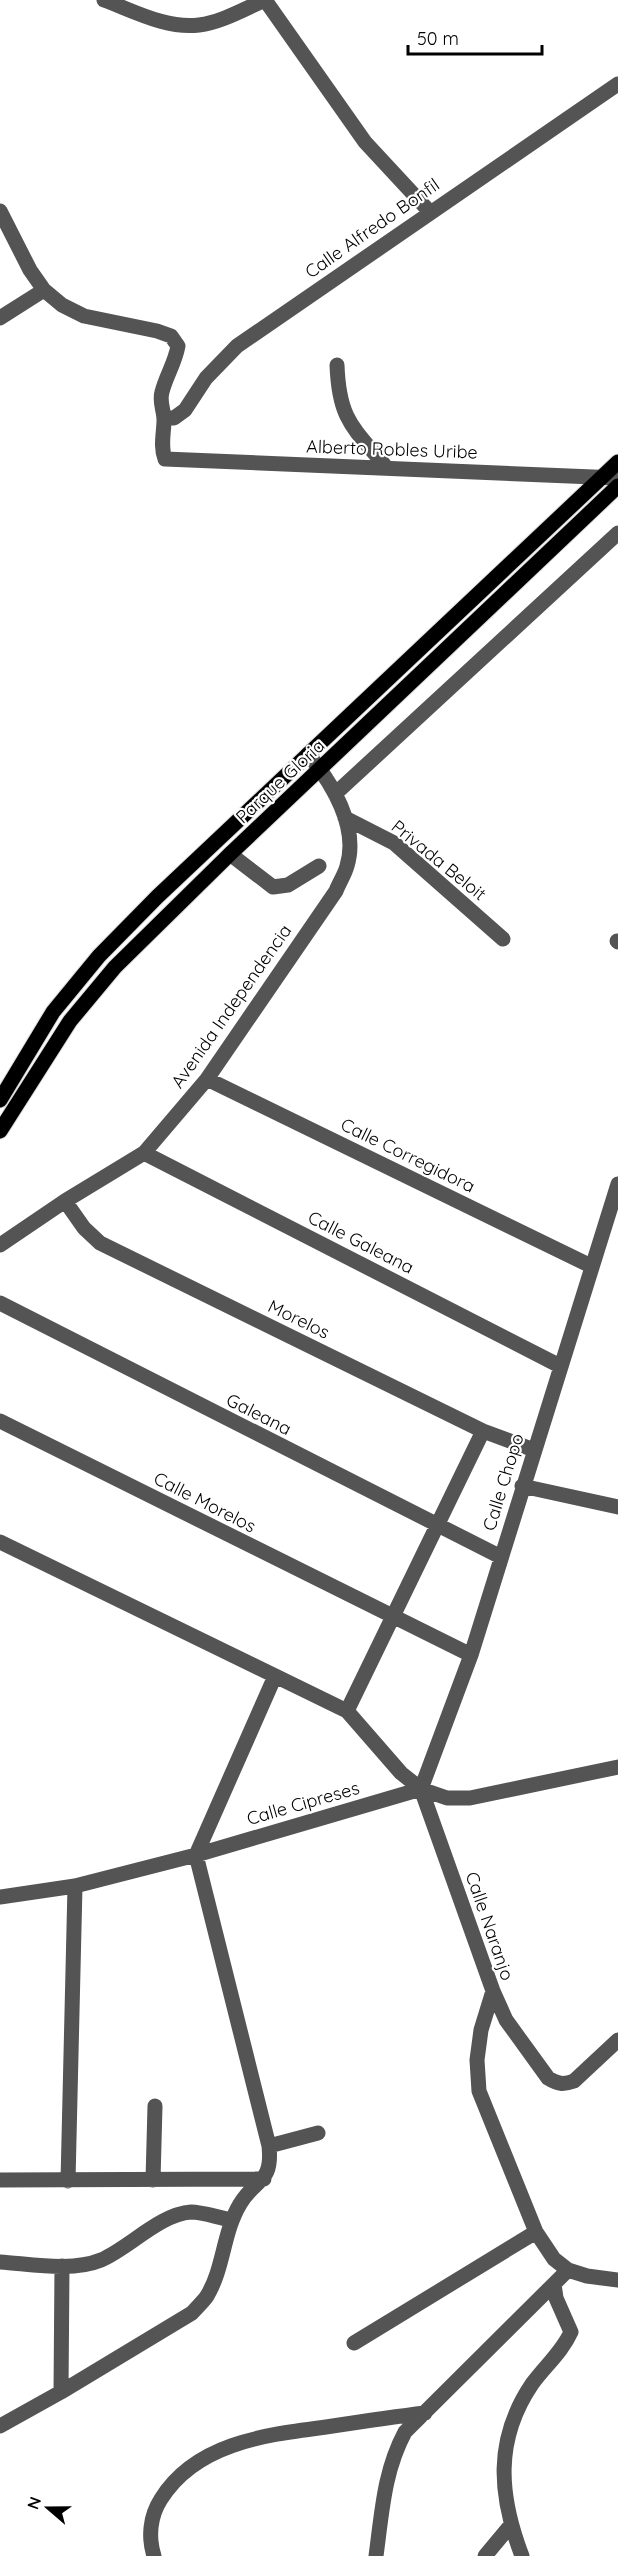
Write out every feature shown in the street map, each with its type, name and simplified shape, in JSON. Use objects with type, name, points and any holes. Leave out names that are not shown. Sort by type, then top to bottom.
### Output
[{"type":"main road","name":"Parque Gloria","points":[[0,1100],[53,1012],[99,956],[157,897],[618,462]]},
{"type":"main road","name":"Parque Gloria","points":[[0,1131],[69,1021],[115,967],[230,854],[618,486]]},
{"type":"street","points":[[104,0],[149,18],[198,25],[226,18],[265,0],[360,135],[429,212]]},
{"type":"street","name":"Calle Alfredo Bonfil","points":[[165,417],[174,418],[185,410],[206,378],[237,346],[618,84]]},
{"type":"street","points":[[0,211],[4,227],[30,270],[44,290],[62,305],[84,316],[171,336],[178,346],[176,361],[162,391],[161,404],[165,417]]},
{"type":"street","points":[[0,318],[44,290]]},
{"type":"street","points":[[337,365],[338,392],[349,422],[386,467]]},
{"type":"street","name":"Alberto Robles Uribe","points":[[165,417],[162,452],[165,459],[618,477]]},
{"type":"street","points":[[335,794],[618,533]]},
{"type":"street","name":"Avenida Independencia","points":[[0,1245],[144,1152],[207,1079],[336,891],[347,865],[350,842],[345,818],[335,794],[321,769],[308,754]]},
{"type":"street","name":"Privada Beloit","points":[[345,818],[394,843],[503,939]]},
{"type":"street","points":[[230,854],[273,887],[288,885],[318,866]]},
{"type":"street","name":"Calle Corregidora","points":[[207,1079],[591,1266]]},
{"type":"street","name":"Calle Galeana","points":[[144,1152],[560,1366]]},
{"type":"street","name":"Calle Chopo","points":[[422,1789],[471,1654],[618,1184]]},
{"type":"street","name":"Morelos","points":[[65,1201],[84,1228],[100,1243],[483,1431],[534,1450]]},
{"type":"street","name":"Galeana","points":[[0,1303],[437,1527],[501,1557]]},
{"type":"street","name":"Calle Morelos","points":[[0,1421],[392,1618]]},
{"type":"street","points":[[347,1711],[483,1431]]},
{"type":"street","points":[[522,1486],[618,1507]]},
{"type":"street","points":[[0,1542],[347,1711],[401,1773],[422,1789],[447,1797],[470,1798],[617,1765]]},
{"type":"street","points":[[392,1618],[471,1654]]},
{"type":"street","points":[[0,2426],[192,2313],[207,2296],[232,2220],[241,2202],[264,2179],[271,2163],[269,2146],[196,1855],[275,1676]]},
{"type":"street","name":"Calle Cipreses","points":[[0,1897],[75,1886],[196,1855],[422,1789]]},
{"type":"street","name":"Calle Naranjo","points":[[422,1789],[493,1991],[481,2030],[477,2060],[479,2091],[536,2232],[554,2259],[568,2270]]},
{"type":"street","points":[[68,2181],[75,1886]]},
{"type":"street","points":[[493,1991],[506,2020],[548,2078],[556,2083],[565,2084],[574,2080],[618,2040]]},
{"type":"street","points":[[153,2180],[155,2106]]},
{"type":"street","points":[[269,2146],[318,2133]]},
{"type":"street","points":[[0,2180],[264,2179]]},
{"type":"street","points":[[0,2262],[62,2266],[101,2260],[176,2215],[192,2212],[232,2220]]},
{"type":"street","points":[[354,2343],[536,2232]]},
{"type":"street","points":[[61,2392],[62,2266]]},
{"type":"street","points":[[376,2556],[385,2480],[393,2453],[405,2432],[568,2270],[587,2276],[618,2280]]},
{"type":"street","points":[[522,2556],[510,2526],[503,2486],[503,2458],[508,2435],[532,2385],[566,2343],[571,2332],[556,2298],[554,2284]]},
{"type":"street","points":[[154,2556],[150,2527],[156,2507],[168,2487],[188,2469],[211,2454],[241,2442],[269,2435],[425,2413]]},
{"type":"street","points":[[485,2556],[510,2526]]}]
